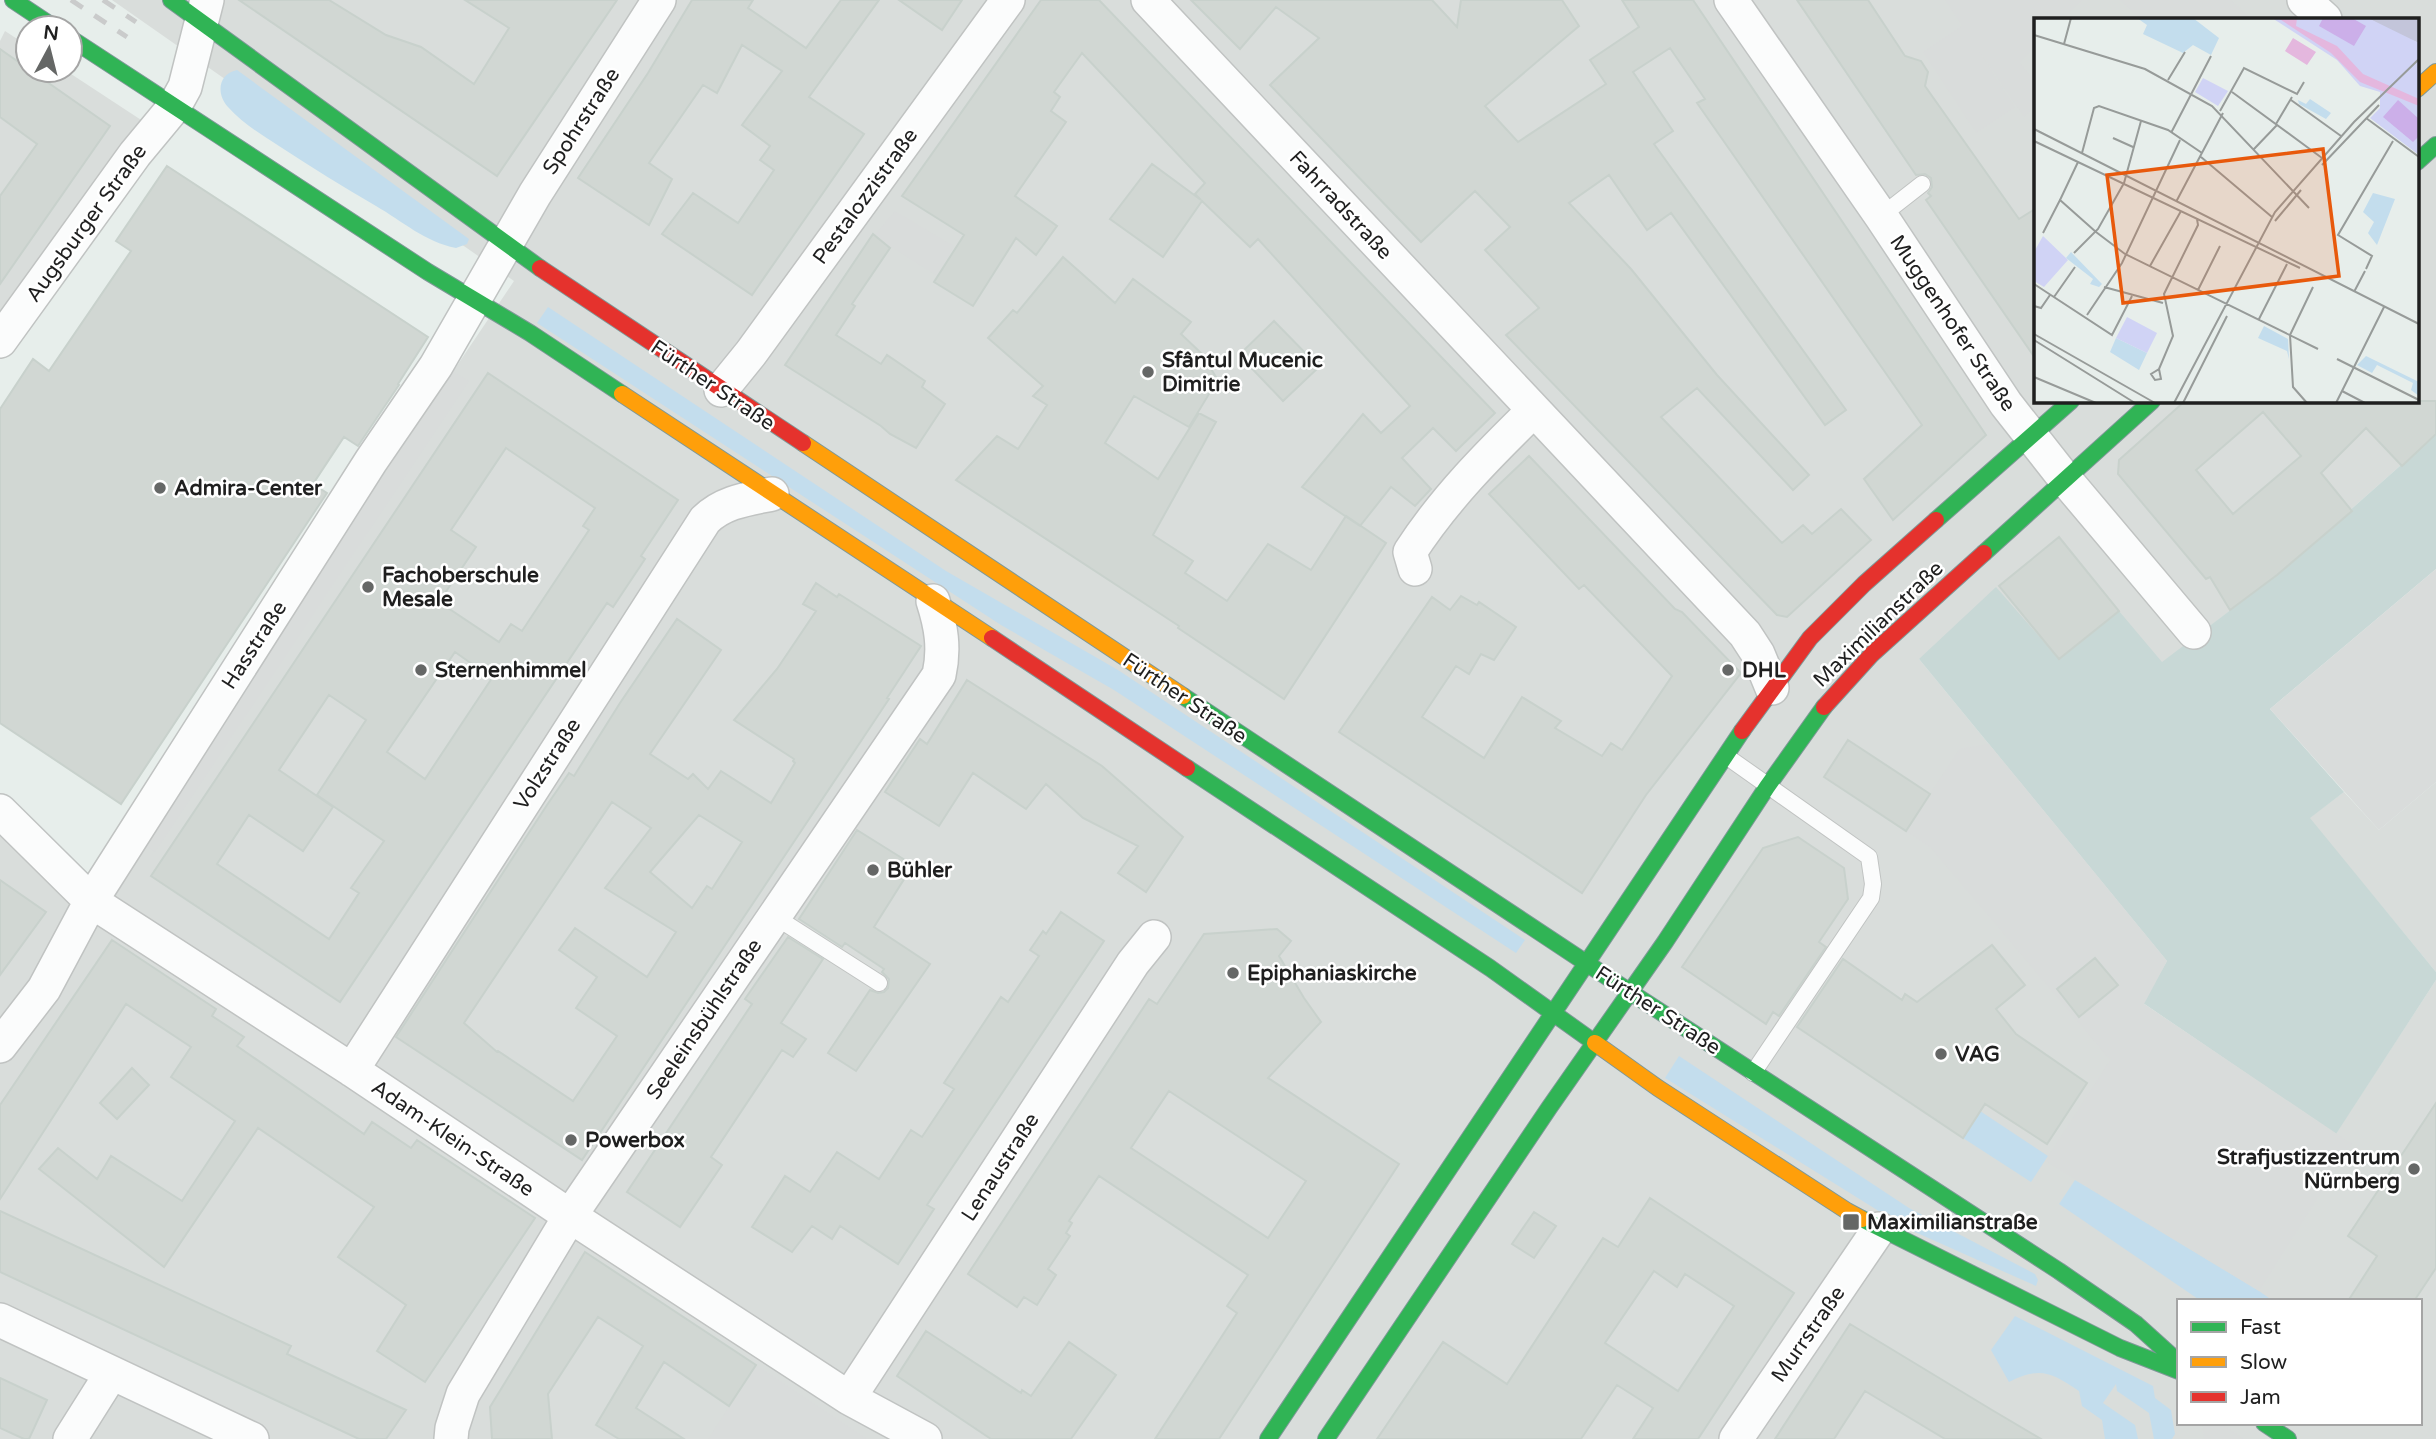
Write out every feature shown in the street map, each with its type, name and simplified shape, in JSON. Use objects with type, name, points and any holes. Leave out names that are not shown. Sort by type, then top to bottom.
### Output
[{"type":"main road","points":[[13,0],[34,14]]},
{"type":"main road","name":"Fürther Straße","points":[[172,0],[204,10],[507,244],[721,390],[1754,1073],[2057,1283],[2136,1324],[2177,1361]]},
{"type":"main road","points":[[84,47],[473,299],[530,333],[1478,960],[1649,1082],[1807,1186],[1880,1229],[2032,1305],[2120,1348],[2177,1370]]},
{"type":"main road","points":[[2418,88],[2436,72]]},
{"type":"main road","points":[[2418,161],[2436,145]]},
{"type":"main road","name":"Maximilianstraße","points":[[1268,1439],[1585,962],[1772,688],[1810,638],[1841,604],[2070,402]]},
{"type":"main road","name":"Maximilianstraße","points":[[1326,1439],[1807,728],[1854,672],[2151,402]]},
{"type":"main road","points":[[2267,1425],[2288,1439]]},
{"type":"street","name":"Spohrstraße","points":[[507,244],[535,194],[659,0]]},
{"type":"street","name":"Pestalozzistraße","points":[[721,390],[751,353],[1008,0]]},
{"type":"street","name":"Fahrradstraße","points":[[1148,0],[1735,623],[1753,644],[1772,688]]},
{"type":"street","name":"Muggenhofer Straße","points":[[1731,0],[2031,437],[2194,632]]},
{"type":"street","points":[[2304,0],[2324,18]]},
{"type":"street","points":[[174,107],[185,87],[204,10]]},
{"type":"street","name":"Augsburger Straße","points":[[0,341],[135,153],[174,107]]},
{"type":"street","name":"Hasstraße","points":[[0,1046],[44,989],[91,901],[371,461],[436,366],[507,244]]},
{"type":"street","points":[[1415,569],[1410,552],[1429,523],[1474,469],[1534,410]]},
{"type":"street","name":"Volzstraße","points":[[352,1070],[705,520],[712,512],[726,505],[772,494]]},
{"type":"street","name":"Seeleinsbühlstraße","points":[[451,1439],[463,1394],[570,1216],[939,675],[943,657],[942,634],[933,601]]},
{"type":"street","name":"Adam-Klein-Straße","points":[[0,811],[91,901],[849,1398],[925,1439]]},
{"type":"street","name":"Lenaustraße","points":[[849,1398],[1125,974],[1154,937]]},
{"type":"street","name":"Murrstraße","points":[[1736,1439],[1880,1229]]},
{"type":"street","points":[[0,1320],[252,1439]]},
{"type":"street","points":[[70,1439],[111,1374]]},
{"type":"lane","points":[[1881,216],[1922,184]]},
{"type":"lane","points":[[1726,757],[1869,857],[1873,884],[1871,898],[1754,1073]]},
{"type":"lane","points":[[774,916],[879,983]]},
{"type":"lane","points":[[2032,1305],[2047,1300],[2057,1283]]},
{"type":"shaded area","points":[[112,0],[2436,0],[2436,434],[2277,575],[2162,663],[2059,659],[1919,659],[2167,961],[2144,1004],[2336,1133],[2436,980],[2436,1439],[0,1439],[0,811],[90,901],[137,840],[514,281]]},
{"type":"shaded area","points":[[1945,0],[2082,0],[2064,18],[2034,18],[2034,49],[2020,63],[2034,80],[2034,108],[2024,117],[1978,50],[2015,107],[1976,133],[1923,52],[1962,26]]},
{"type":"shaded area","points":[[2120,0],[2231,0],[2250,18],[2139,18]]},
{"type":"shaded area","points":[[5,31],[14,37],[14,84],[84,82],[161,133],[0,342],[0,41]]},
{"type":"shaded area","points":[[237,70],[469,239],[467,244],[456,248],[424,236],[246,123],[224,102],[221,91],[226,76]]},
{"type":"shaded area","points":[[895,211],[954,246],[937,276],[874,236]]},
{"type":"shaded area","points":[[548,307],[946,571],[1118,670],[1525,940],[1516,953],[1114,690],[1001,625],[537,323]]},
{"type":"shaded area","points":[[454,372],[469,381],[155,852],[137,840]]},
{"type":"shaded area","points":[[2436,434],[2436,569],[2270,709],[2344,792],[2310,818],[2436,972],[2436,980],[2336,1134],[2143,1003],[2167,961],[1919,659],[1996,587],[2059,659],[2119,611],[2162,662],[2277,575]]},
{"type":"shaded area","points":[[2436,569],[2436,782],[2379,830],[2270,709]]},
{"type":"shaded area","points":[[1989,744],[2167,961],[2144,1004],[2352,1144],[2259,1291],[2045,1161],[2110,1060],[1930,847],[1906,831],[1959,749]]},
{"type":"shaded area","points":[[2436,782],[2436,972],[2309,818],[2344,792],[2379,830]]},
{"type":"shaded area","points":[[1679,1056],[1909,1208],[2035,1274],[2038,1280],[2036,1286],[1906,1228],[1665,1078]]},
{"type":"shaded area","points":[[1980,1111],[2048,1156],[2031,1182],[1963,1138]]},
{"type":"shaded area","points":[[2075,1180],[2269,1299],[2198,1299],[2059,1204]]},
{"type":"shaded area","points":[[2015,1316],[2153,1386],[2155,1398],[2171,1410],[2175,1434],[2172,1439],[2154,1439],[2149,1413],[2117,1391],[2116,1384],[2103,1403],[2135,1425],[2138,1439],[2105,1439],[2102,1420],[2082,1406],[2079,1391],[2053,1376],[2029,1374],[2009,1382],[1991,1350]]},
{"type":"shaded area","points":[[756,1365],[867,1439],[708,1439]]},
{"type":"shaded area","points":[[2202,1425],[2223,1425],[2244,1439],[2204,1439]]},
{"type":"building","points":[[239,0],[329,0],[386,35],[421,47],[474,84],[509,28],[465,0],[617,0],[497,176]]},
{"type":"building","points":[[692,0],[753,0],[748,8],[806,48],[841,0],[879,0],[809,97],[864,134],[752,295],[662,234],[693,193],[738,223],[774,170],[760,160],[770,146],[742,125],[782,71],[742,45],[717,93],[703,85],[649,163],[672,179],[649,225],[578,178],[648,73]]},
{"type":"building","points":[[899,0],[962,0],[942,30]]},
{"type":"building","points":[[1041,0],[1099,0],[1495,413],[1456,451],[1433,428],[1402,458],[1431,489],[1415,506],[1391,487],[1360,526],[1302,487],[1363,414],[1381,433],[1410,406],[1258,239],[1250,247],[1202,201],[1163,257],[1110,219],[1152,164],[1201,200],[1195,194],[1205,183],[1082,53],[1054,92],[1060,97],[1051,111],[1066,122],[1015,196],[1057,226],[1036,255],[1016,238],[973,306],[934,282],[964,235],[902,196]]},
{"type":"building","points":[[1191,0],[1432,0],[1457,27],[1461,0],[1562,0],[1579,26],[1485,106],[1518,142],[1606,84],[1590,60],[1639,27],[1622,0],[1693,0],[1986,435],[1893,520],[1864,479],[1922,425],[1697,103],[1705,99],[1670,48],[1633,72],[1673,131],[1654,144],[1846,410],[1825,425],[1671,213],[1647,230],[1609,175],[1569,203],[1631,269],[1717,375],[1809,475],[1793,490],[1697,388],[1661,417],[1782,543],[1803,525],[1812,534],[1841,509],[1871,540],[1787,617],[1777,615],[1506,335],[1539,308],[1485,250],[1510,227],[1475,191],[1421,242],[1270,85],[1319,38],[1276,7],[1240,49]]},
{"type":"building","points":[[1797,0],[1868,0],[1905,56],[1921,61],[1928,72],[1925,86],[2019,219],[2034,210],[2034,357],[1926,200],[1931,196],[1928,193],[1932,187],[1931,178],[1925,174],[1916,175]]},
{"type":"building","points":[[0,49],[14,59],[14,84],[50,84],[110,126],[0,284],[0,196],[37,144],[0,117]]},
{"type":"building","name":"Admira-Center","points":[[167,166],[428,337],[358,446],[344,437],[313,484],[327,493],[121,804],[0,723],[0,409],[33,359],[49,371],[131,251],[116,241]]},
{"type":"building","points":[[873,234],[890,248],[852,304],[855,306],[836,335],[881,364],[887,355],[925,381],[922,387],[945,404],[916,448],[785,365]]},
{"type":"building","points":[[1063,257],[1115,303],[1133,279],[1191,322],[1181,334],[1202,354],[1219,382],[1189,427],[1134,396],[1105,443],[1158,479],[1199,413],[1216,422],[1153,535],[1193,561],[1185,573],[1227,601],[1268,544],[1311,570],[1346,516],[1386,543],[1284,699],[1178,628],[1179,626],[956,480],[997,436],[1018,449],[1047,405],[1033,396],[1043,386],[988,338],[1013,310],[1017,313]]},
{"type":"building","points":[[1274,321],[1319,367],[1283,401],[1239,355]]},
{"type":"building","points":[[488,373],[678,500],[641,556],[645,559],[613,607],[607,603],[340,1002],[151,876]],"holes":[[[506,448],[595,508],[583,526],[589,530],[522,631],[511,624],[499,642],[439,602],[476,547],[451,530]],[[455,652],[492,678],[425,779],[387,752]],[[329,695],[366,720],[317,795],[384,841],[351,888],[359,893],[329,939],[217,864],[249,815],[303,851],[333,807],[279,770]]]},
{"type":"building","points":[[2436,401],[2436,434],[2402,466],[2366,428],[2321,473],[2352,511],[2277,575],[2230,610],[2210,577],[2206,579],[2118,474],[2119,460],[2184,402]],"holes":[[[2263,412],[2301,456],[2233,514],[2196,470]]]},
{"type":"building","points":[[1529,456],[1675,609],[1682,612],[1741,673],[1646,795],[1582,893],[1339,732],[1432,597],[1450,610],[1461,596],[1477,605],[1479,602],[1516,627],[1494,660],[1481,654],[1469,674],[1456,666],[1422,717],[1484,758],[1522,697],[1561,721],[1555,728],[1602,756],[1611,743],[1622,750],[1672,676],[1584,585],[1579,589],[1489,494]]},
{"type":"building","points":[[2059,537],[2119,611],[2059,659],[1999,586]]},
{"type":"building","points":[[816,583],[837,597],[839,594],[921,646],[887,698],[889,699],[582,1160],[396,1037],[547,805],[569,773],[574,776],[677,619],[721,650],[650,754],[688,779],[693,774],[708,789],[721,771],[771,803],[795,763],[794,759],[734,720],[777,669],[816,611],[803,604]],"holes":[[[612,802],[651,828],[605,888],[676,932],[647,977],[575,928],[559,950],[597,977],[576,1008],[617,1036],[573,1101],[497,1052],[464,1023]],[[699,815],[742,842],[712,889],[707,886],[692,908],[650,872]]]},
{"type":"building","points":[[967,680],[1102,766],[1183,837],[1146,892],[1118,873],[1138,846],[1083,818],[1046,784],[1026,809],[973,773],[939,826],[885,792],[920,739],[927,744]]},
{"type":"building","points":[[1848,740],[1930,794],[1906,831],[1824,777]]},
{"type":"building","points":[[857,830],[913,865],[874,927],[930,964],[856,1071],[828,1053],[870,990],[884,992],[888,988],[889,979],[882,972],[884,969],[845,943],[842,947],[799,919]]},
{"type":"building","points":[[1798,837],[1844,868],[1848,899],[1819,942],[1826,947],[1779,1016],[1773,1012],[1766,1024],[1682,967],[1763,848]]},
{"type":"building","points":[[0,880],[46,912],[0,975]]},
{"type":"building","points":[[1061,912],[1104,941],[927,1205],[934,1209],[898,1264],[840,1226],[832,1239],[812,1226],[792,1252],[752,1227],[785,1176],[810,1192],[837,1152],[879,1179],[911,1130],[922,1137],[954,1089],[944,1083],[1001,997],[1008,1002],[1039,956],[1030,950],[1043,931],[1046,934]]},
{"type":"building","points":[[1277,929],[1291,941],[1279,956],[1321,1022],[1268,1078],[1399,1164],[1219,1439],[1155,1439],[1237,1313],[1227,1306],[1248,1275],[1099,1176],[1069,1221],[1072,1223],[1066,1233],[1070,1236],[1048,1269],[1056,1275],[1037,1305],[1024,1297],[1017,1307],[968,1274],[1149,999],[1157,1004],[1204,934]],"holes":[[[1169,1091],[1306,1181],[1268,1238],[1131,1148]]]},
{"type":"building","points":[[788,937],[823,959],[781,1023],[806,1039],[793,1057],[782,1050],[711,1157],[722,1165],[680,1227],[627,1192],[752,1004],[745,999]]},
{"type":"building","points":[[112,940],[216,1009],[212,1016],[244,1037],[237,1046],[364,1134],[372,1122],[411,1148],[417,1140],[535,1218],[425,1382],[377,1351],[406,1305],[338,1257],[374,1207],[258,1128],[164,1267],[39,1169],[58,1148],[97,1179],[111,1156],[182,1201],[235,1121],[171,1077],[191,1047],[126,1004],[0,1199],[0,1105]]},
{"type":"building","name":"VAG","points":[[1992,945],[2025,985],[1996,1009],[2016,1034],[2087,1083],[2047,1144],[1985,1104],[1963,1138],[1797,1027],[1843,959],[1902,1000],[1905,994],[1917,1002]]},
{"type":"building","points":[[2095,958],[2118,985],[2079,1017],[2057,989]]},
{"type":"building","points":[[132,1068],[149,1085],[117,1119],[100,1103]]},
{"type":"building","name":"Strafjustizzentrum Nürnberg","points":[[2436,1103],[2436,1268],[2415,1299],[2349,1299],[2377,1256],[2348,1236]]},
{"type":"building","points":[[1650,1198],[1794,1293],[1698,1439],[1633,1439],[1653,1408],[1617,1385],[1581,1439],[1377,1439],[1443,1342],[1507,1384],[1603,1238],[1618,1247]],"holes":[[[1654,1271],[1677,1287],[1685,1274],[1734,1306],[1678,1391],[1605,1343]]]},
{"type":"building","points":[[0,1211],[291,1346],[287,1354],[406,1410],[386,1439],[359,1439],[0,1272]]},
{"type":"building","points":[[1534,1212],[1556,1226],[1534,1258],[1512,1244]]},
{"type":"building","points":[[585,1252],[756,1365],[729,1406],[664,1362],[636,1408],[684,1439],[619,1439],[596,1425],[643,1346],[598,1317],[548,1394],[552,1439],[492,1439],[490,1407]]},
{"type":"building","points":[[1850,1324],[2041,1439],[1945,1439],[1865,1391],[1834,1439],[1775,1439]]},
{"type":"building","points":[[926,1331],[1021,1393],[1022,1390],[1031,1396],[1069,1342],[1116,1375],[1071,1439],[991,1439],[897,1376]]},
{"type":"building","points":[[0,1378],[47,1400],[29,1439],[0,1428]]},
{"type":"railway","points":[[71,0],[127,37]]},
{"type":"railway","points":[[103,0],[136,22]]},
{"type":"traffic: fast","points":[[13,0],[34,14]]},
{"type":"traffic: fast","points":[[171,0],[540,268]]},
{"type":"traffic: fast","points":[[84,47],[428,272],[530,333],[622,394]]},
{"type":"traffic: fast","points":[[2418,161],[2436,145]]},
{"type":"traffic: fast","points":[[1936,520],[2070,402]]},
{"type":"traffic: fast","points":[[1984,553],[2151,402]]},
{"type":"traffic: fast","points":[[1183,696],[1630,992]]},
{"type":"traffic: fast","points":[[1326,1439],[1549,1108],[1665,942],[1767,787],[1824,707]]},
{"type":"traffic: fast","points":[[1268,1439],[1742,731]]},
{"type":"traffic: fast","points":[[1187,768],[1490,968],[1595,1043]]},
{"type":"traffic: fast","points":[[1630,992],[2059,1271],[2136,1324],[2177,1361]]},
{"type":"traffic: fast","points":[[1862,1219],[2120,1348],[2177,1370]]},
{"type":"traffic: fast","points":[[2267,1425],[2288,1439]]},
{"type":"traffic: slow","points":[[2418,88],[2436,72]]},
{"type":"traffic: slow","points":[[622,394],[992,638]]},
{"type":"traffic: slow","points":[[803,443],[1183,696]]},
{"type":"traffic: slow","points":[[1595,1043],[1658,1088],[1862,1219]]},
{"type":"traffic: jam","points":[[540,268],[803,443]]},
{"type":"traffic: jam","points":[[1742,731],[1810,638],[1864,584],[1936,520]]},
{"type":"traffic: jam","points":[[1824,707],[1872,654],[1984,553]]},
{"type":"traffic: jam","points":[[992,638],[1187,768]]},
{"type":"place","name":"Sfântul Mucenic Dimitrie","points":[[1148,372]]},
{"type":"place","name":"Admira-Center","points":[[160,488]]},
{"type":"place","name":"Fachoberschule Mesale","points":[[368,587]]},
{"type":"place","name":"Sternenhimmel","points":[[421,670]]},
{"type":"place","name":"DHL","points":[[1728,670]]},
{"type":"place","name":"Bühler","points":[[873,870]]},
{"type":"place","name":"Epiphaniaskirche","points":[[1233,973]]},
{"type":"place","name":"VAG","points":[[1941,1054]]},
{"type":"place","name":"Powerbox","points":[[571,1140]]},
{"type":"place","name":"Strafjustizzentrum Nürnberg","points":[[2414,1169]]},
{"type":"place","name":"Maximilianstraße","points":[[1851,1222]]}]
